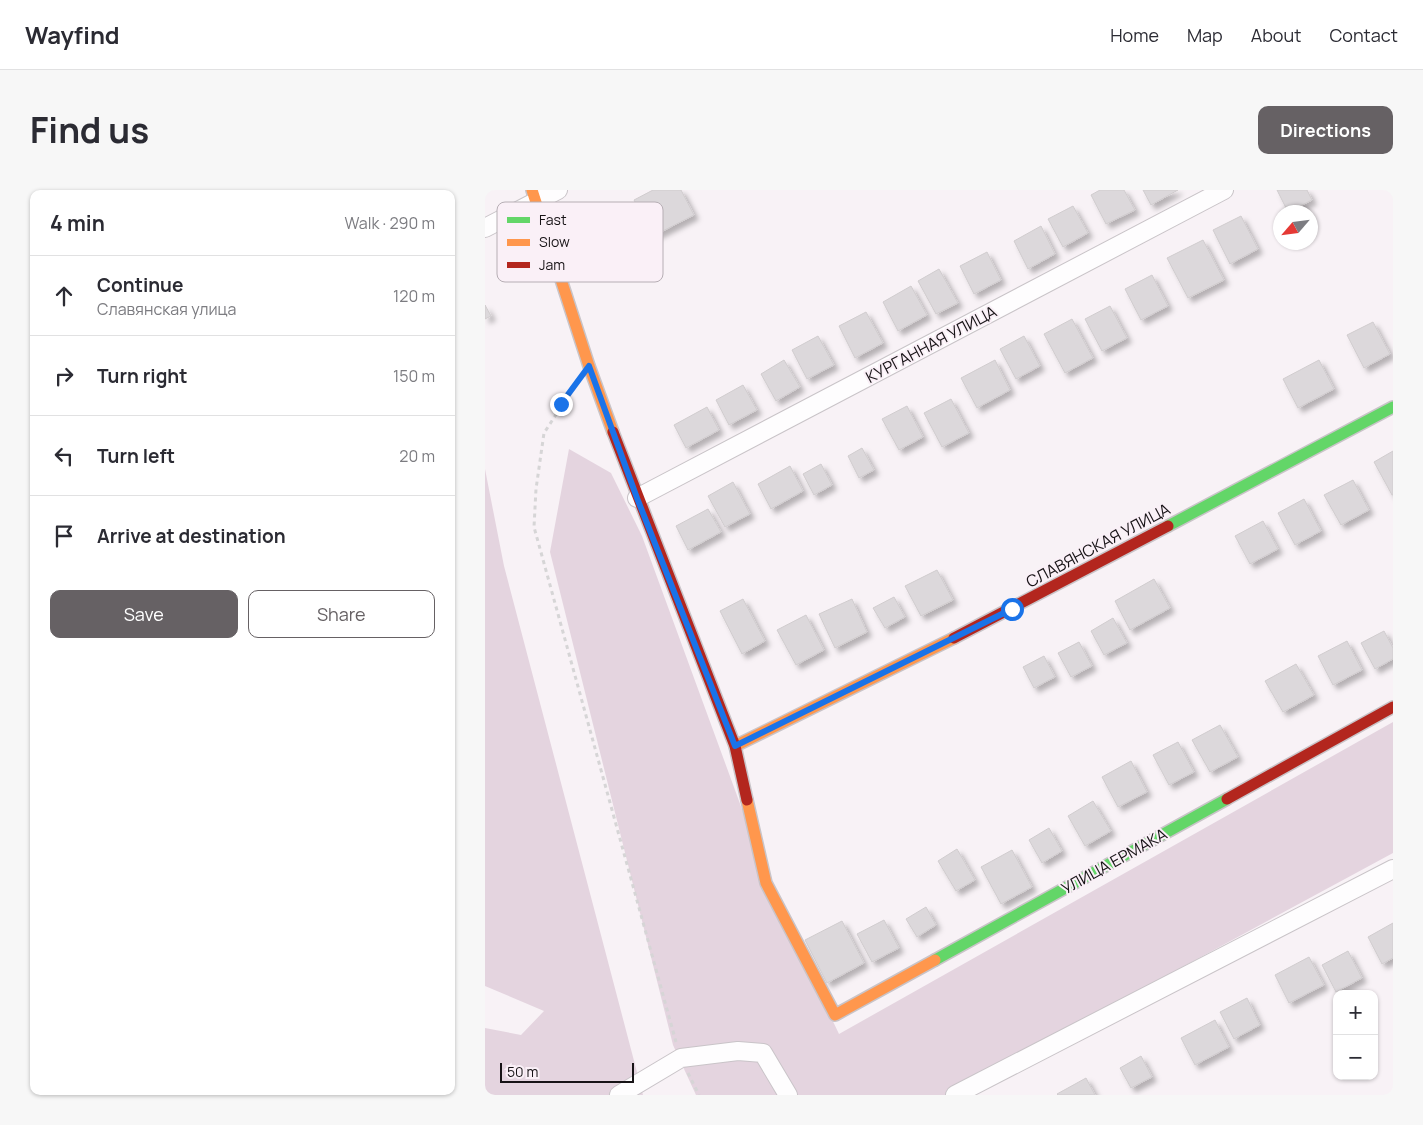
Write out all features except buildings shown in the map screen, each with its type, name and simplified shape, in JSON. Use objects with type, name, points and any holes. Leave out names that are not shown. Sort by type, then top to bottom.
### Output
[{"type":"street","points":[[533,196],[558,190]]},
{"type":"street","name":"КУРГАННАЯ УЛИЦА","points":[[637,498],[1224,190]]},
{"type":"street","points":[[485,228],[497,220]]},
{"type":"street","points":[[561,282],[589,366],[637,498],[735,746]]},
{"type":"street","name":"СЛАВЯНСКАЯ УЛИЦА","points":[[735,746],[1012,609],[1393,407]]},
{"type":"street","name":"УЛИЦА ЕРМАКА","points":[[735,746],[766,883],[835,1015],[1393,707]]},
{"type":"street","points":[[955,1095],[1393,869]]},
{"type":"street","points":[[619,1095],[681,1058],[739,1051],[763,1053],[788,1095]]},
{"type":"path","points":[[589,366],[544,433],[536,489],[534,527],[681,1058],[699,1095]]},
{"type":"shaded area","points":[[569,449],[611,473],[642,536],[776,902],[839,1034],[1393,722],[1393,853],[946,1095],[696,1095],[673,1045],[550,552]]},
{"type":"shaded area","points":[[485,469],[504,566],[643,1095],[485,1095],[485,1028],[521,1035],[544,1011],[485,986]]},
{"type":"traffic: fast","points":[[1168,526],[1393,407]]},
{"type":"traffic: fast","points":[[935,960],[1227,799]]},
{"type":"traffic: slow","points":[[532,190],[536,202]]},
{"type":"traffic: slow","points":[[562,282],[613,432]]},
{"type":"traffic: slow","points":[[735,746],[954,638]]},
{"type":"traffic: slow","points":[[747,800],[766,883],[835,1015],[935,960]]},
{"type":"traffic: jam","points":[[613,432],[735,746],[747,800]]},
{"type":"traffic: jam","points":[[954,638],[1168,526]]},
{"type":"traffic: jam","points":[[1227,799],[1393,707]]},
{"type":"route","points":[[561,404],[589,366],[637,498],[735,746],[1012,609]]}]
